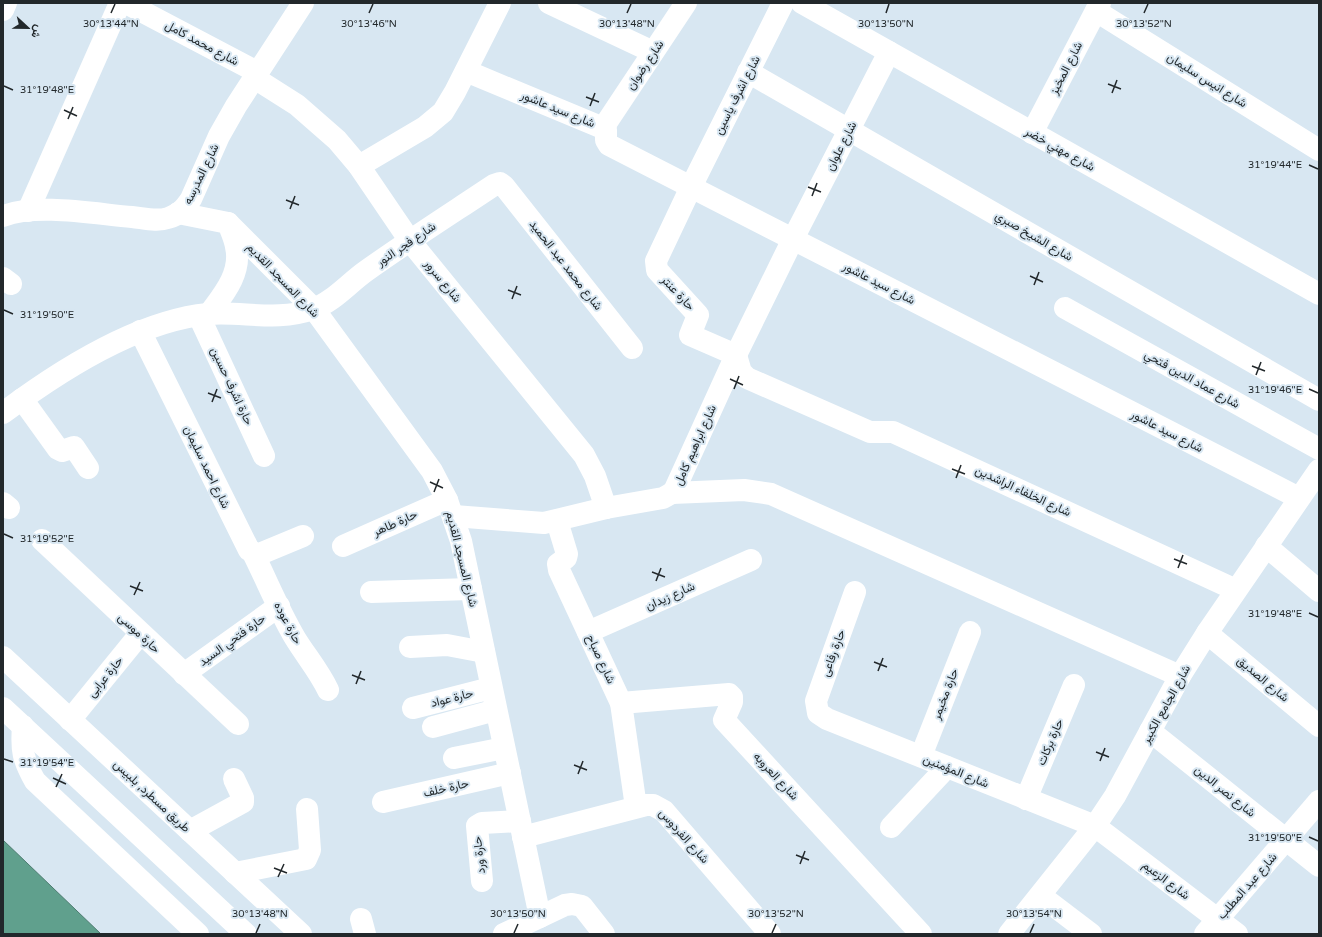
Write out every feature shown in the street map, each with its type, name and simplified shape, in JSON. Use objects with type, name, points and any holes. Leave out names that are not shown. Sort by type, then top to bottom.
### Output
[{"type":"street","points":[[3,10],[6,3]]},
{"type":"street","points":[[28,211],[120,3]]},
{"type":"street","name":"شارع محمد كامل","points":[[126,3],[255,74]]},
{"type":"street","name":"شارع المدرسه","points":[[3,216],[28,211],[49,210],[160,220],[178,213],[186,207],[191,199],[219,136],[255,74],[302,3]]},
{"type":"street","points":[[359,166],[425,127],[443,112],[466,71],[500,3]]},
{"type":"street","points":[[549,3],[653,52]]},
{"type":"street","name":"شارع رضوان","points":[[603,128],[686,3]]},
{"type":"street","name":"شارع اشرف ياسين","points":[[691,187],[783,3]]},
{"type":"street","name":"شارع مهني خضر","points":[[802,3],[1319,294]]},
{"type":"street","name":"شارع المخبز","points":[[1032,133],[1098,7]]},
{"type":"street","name":"شارع انيس سليمان","points":[[1098,7],[1319,150]]},
{"type":"street","name":"شارع علوان","points":[[793,239],[890,52]]},
{"type":"street","name":"شارع سيد عاشور","points":[[466,71],[603,128],[606,130],[606,140],[609,145],[1299,498]]},
{"type":"street","name":"شارع الشيخ صبري","points":[[748,72],[1319,400]]},
{"type":"street","name":"شارع سرور","points":[[255,74],[318,122],[359,166],[410,241],[584,455],[595,476],[606,508]]},
{"type":"street","name":"شارع فجر النور","points":[[314,309],[332,298],[365,272],[410,241],[494,185],[500,183]]},
{"type":"street","name":"شارع محمد عبد الحميد","points":[[500,183],[504,186],[632,348]]},
{"type":"street","name":"حارة عنتر","points":[[691,187],[655,265],[657,270],[698,315],[690,334],[736,355]]},
{"type":"street","points":[[178,213],[228,223],[237,248],[237,265],[232,281],[204,315]]},
{"type":"street","name":"شارع المسجد القديم","points":[[228,223],[314,309],[432,472],[451,508],[471,590],[540,918]]},
{"type":"street","name":"شارع ابراهيم كامل","points":[[451,508],[544,523],[606,508],[663,498],[672,494],[736,355],[793,239]]},
{"type":"street","name":"شارع عماد الدين فتحي","points":[[1065,308],[1319,450]]},
{"type":"street","points":[[3,413],[62,373],[140,331],[169,322],[204,315],[286,316],[314,309]]},
{"type":"street","name":"حارة اشرف حسين","points":[[204,315],[264,456]]},
{"type":"street","name":"شارع احمد سليمان","points":[[140,331],[247,546],[253,553]]},
{"type":"street","name":"شارع الخلفاء الراشدين","points":[[736,355],[740,372],[747,378],[870,432],[893,432],[1236,590]]},
{"type":"street","points":[[22,399],[58,449],[62,451],[74,447],[88,468]]},
{"type":"street","name":"شارع الجامع الكبير","points":[[1009,934],[1095,826],[1115,796],[1180,676],[1207,632],[1319,470]]},
{"type":"street","points":[[672,494],[744,490],[771,494],[1180,676]]},
{"type":"street","name":"حارة طاهر","points":[[343,546],[451,508]]},
{"type":"street","name":"شارع صباح","points":[[557,521],[567,554],[566,558],[558,564],[559,570],[621,703],[636,807]]},
{"type":"street","points":[[253,553],[262,553],[303,536]]},
{"type":"street","name":"حارة موسى","points":[[42,540],[140,634],[238,724]]},
{"type":"street","points":[[1266,546],[1319,591]]},
{"type":"street","name":"حارة عوده","points":[[253,553],[295,638],[314,664],[328,690]]},
{"type":"street","name":"شارع زيدان","points":[[588,632],[751,560]]},
{"type":"street","points":[[371,592],[471,590]]},
{"type":"street","name":"حارة رفاعى","points":[[818,713],[816,702],[855,592]]},
{"type":"street","name":"حارة فتحي السيد","points":[[184,674],[279,606]]},
{"type":"street","name":"حارة مخيمر","points":[[921,756],[970,632]]},
{"type":"street","name":"شارع الصديق","points":[[1207,632],[1319,726]]},
{"type":"street","name":"حارة عرابى","points":[[70,720],[140,634]]},
{"type":"street","points":[[410,647],[447,645],[484,652]]},
{"type":"street","name":"طريق مسطرد, بلبيس","points":[[3,657],[301,934]]},
{"type":"street","name":"حارة بركات","points":[[1026,799],[1074,685]]},
{"type":"street","name":"حارة عواد","points":[[413,708],[491,688]]},
{"type":"street","name":"شارع العروبه","points":[[621,703],[729,694],[732,697],[732,702],[724,720],[921,934]]},
{"type":"street","points":[[3,708],[246,934]]},
{"type":"street","points":[[433,727],[496,710]]},
{"type":"street","name":"شارع المؤمنين","points":[[818,713],[827,719],[1095,826]]},
{"type":"street","points":[[23,726],[21,746],[25,764],[35,780],[198,934]]},
{"type":"street","name":"شارع نصر الدين","points":[[1150,731],[1319,866]]},
{"type":"street","points":[[454,758],[504,748]]},
{"type":"street","points":[[891,827],[947,767]]},
{"type":"street","name":"حارة خلف","points":[[383,802],[510,773]]},
{"type":"street","points":[[190,831],[243,802],[243,798],[234,779]]},
{"type":"street","name":"شارع عبد المطلب","points":[[1212,927],[1319,801]]},
{"type":"street","name":"شارع الفردوس","points":[[522,829],[653,805],[664,812],[770,934]]},
{"type":"street","points":[[235,873],[306,859],[310,854],[307,809]]},
{"type":"street","name":"حارة ورد","points":[[482,881],[477,826],[482,823],[522,829]]},
{"type":"street","name":"شارع الزعيم","points":[[1095,826],[1212,927],[1237,934]]},
{"type":"street","points":[[1040,896],[1091,934]]},
{"type":"street","points":[[504,934],[565,905],[577,904],[587,910],[604,934]]},
{"type":"shaded area","points":[[3,840],[101,934],[3,934]]}]
